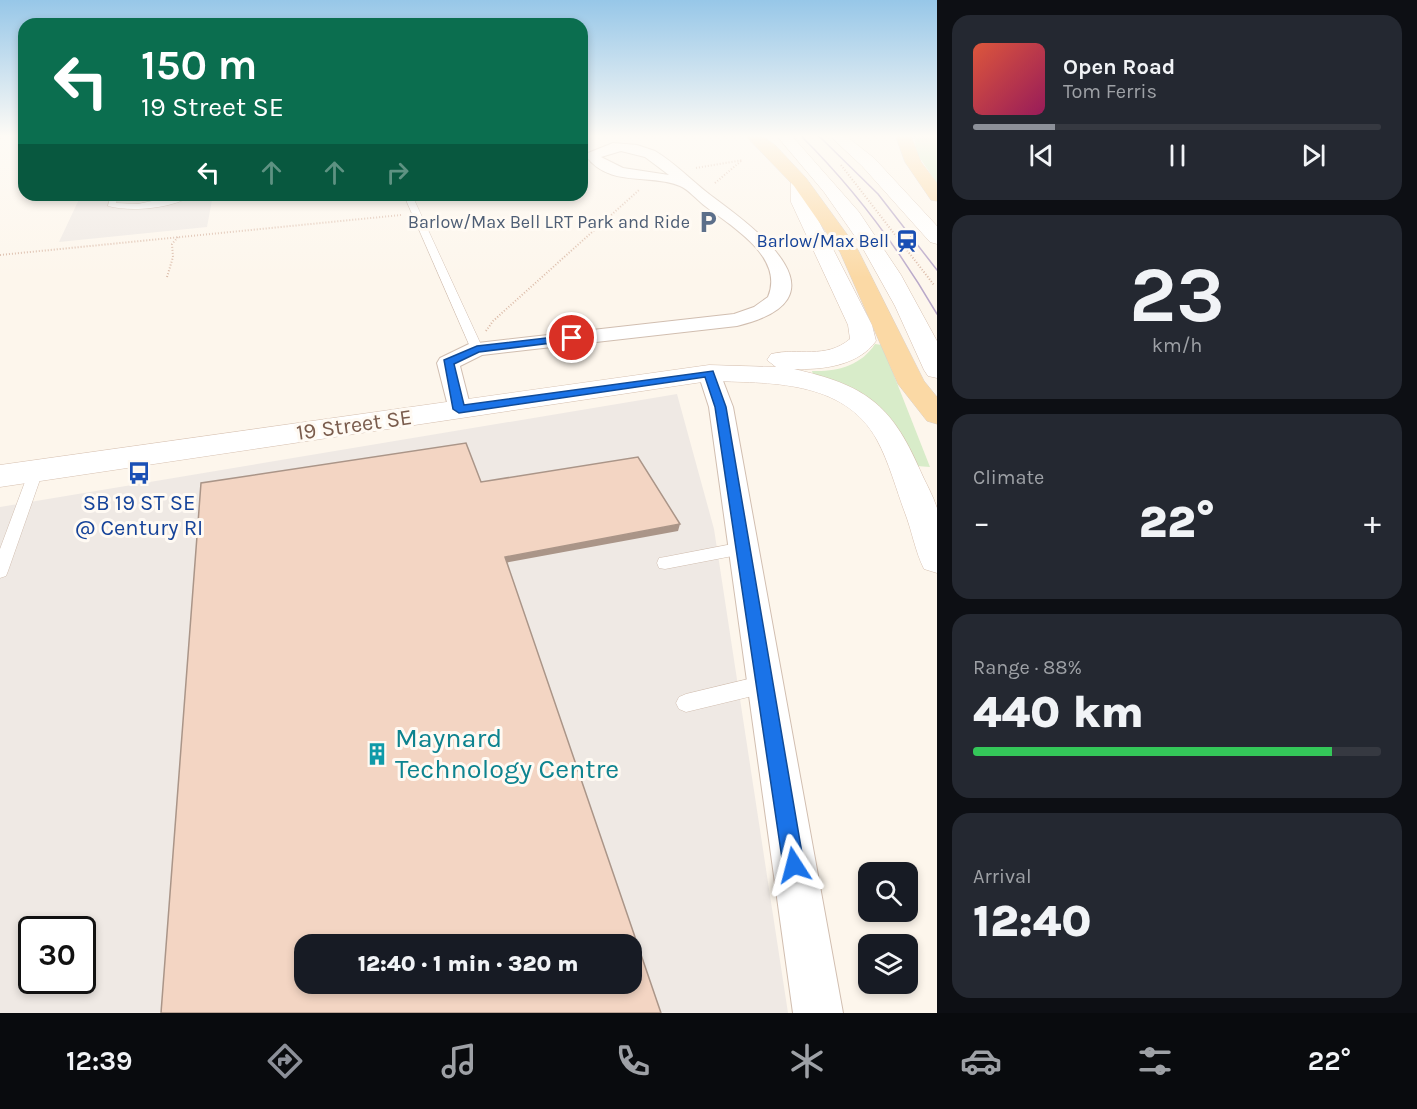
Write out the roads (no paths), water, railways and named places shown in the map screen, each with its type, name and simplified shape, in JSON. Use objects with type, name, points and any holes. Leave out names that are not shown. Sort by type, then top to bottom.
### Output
[{"type":"main road","points":[[801,183],[850,252],[912,384],[937,415]]},
{"type":"main road","points":[[928,183],[937,196]]},
{"type":"street","points":[[459,409],[448,363],[477,349],[737,320],[767,308],[778,297],[781,281],[771,255],[696,183]]},
{"type":"street","points":[[709,373],[728,363],[755,360],[834,360],[853,352],[863,340],[860,325],[800,202],[800,183]]},
{"type":"street","points":[[824,183],[858,223],[891,277],[937,369]]},
{"type":"street","points":[[887,183],[937,238]]},
{"type":"street","points":[[709,373],[721,407],[818,1013]]},
{"type":"street","points":[[709,373],[787,375],[817,382],[844,393],[871,412],[891,437],[929,530],[937,559]]},
{"type":"street","name":"19 Street SE","points":[[0,476],[709,373]]},
{"type":"lane","points":[[112,201],[111,204],[134,206],[168,201]]},
{"type":"lane","points":[[411,201],[477,349]]},
{"type":"lane","points":[[0,572],[3,553],[36,471]]},
{"type":"lane","points":[[665,563],[743,548]]},
{"type":"lane","points":[[686,703],[765,684]]},
{"type":"tram line","points":[[845,183],[875,220],[937,314]]},
{"type":"tram line","points":[[867,183],[937,270]]},
{"type":"place","name":"Barlow/Max Bell LRT Park and Ride","points":[[708,222]]},
{"type":"place","name":"Barlow/Max Bell","points":[[907,241]]},
{"type":"place","name":"SB 19 ST SE @ Century RI","points":[[139,473]]},
{"type":"place","name":"Maynard Technology Centre","points":[[377,754]]}]
